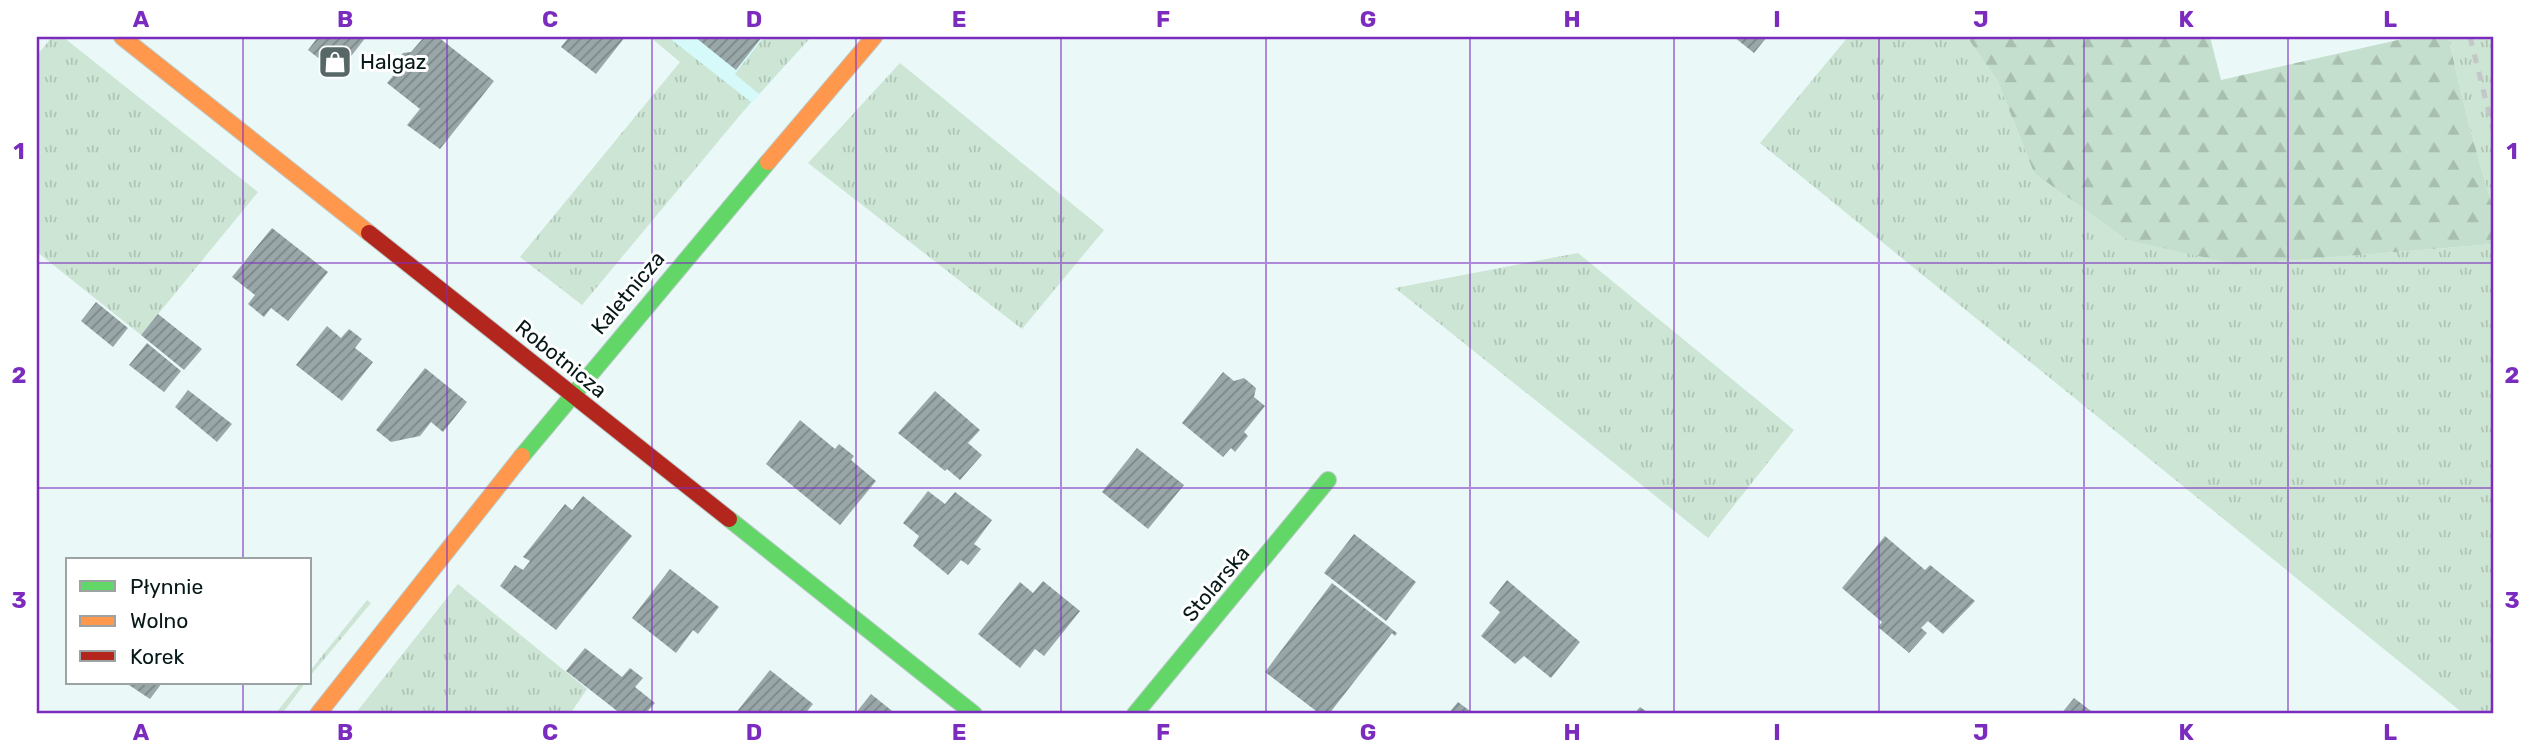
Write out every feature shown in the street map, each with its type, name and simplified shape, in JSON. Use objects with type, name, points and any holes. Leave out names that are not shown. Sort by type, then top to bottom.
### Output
[{"type":"street","name":"Robotnicza","points":[[122,37],[974,714]]},
{"type":"street","name":"Kaletnicza","points":[[318,714],[571,394],[874,37]]},
{"type":"street","name":"Stolarska","points":[[1135,714],[1328,481]]},
{"type":"shaded area","points":[[650,37],[811,37],[744,112]]},
{"type":"green space","points":[[52,37],[63,37],[258,192],[141,335],[37,252],[37,55]]},
{"type":"green space","points":[[650,37],[668,37],[751,102],[582,305],[520,257],[680,62]]},
{"type":"green space","points":[[764,37],[811,37],[759,94],[735,74]]},
{"type":"green space","points":[[1848,37],[1967,37],[1998,82],[2034,173],[2238,265],[2494,244],[2494,714],[2464,714],[1760,143]]},
{"type":"green space","points":[[1967,37],[2210,37],[2221,80],[2411,37],[2448,37],[2494,212],[2494,244],[2238,265],[2128,240],[2034,173],[1998,82]]},
{"type":"green space","points":[[2448,37],[2494,37],[2494,212],[2469,125]]},
{"type":"green space","points":[[900,63],[1104,230],[1022,329],[808,163]]},
{"type":"green space","points":[[1578,253],[1794,430],[1708,538],[1395,288]]},
{"type":"green space","points":[[458,584],[587,689],[570,714],[355,714]]},
{"type":"green space","points":[[367,600],[371,603],[312,674],[312,669]]},
{"type":"green space","points":[[299,684],[304,684],[282,714],[275,714]]},
{"type":"building","name":"Halgaz","points":[[318,37],[366,37],[338,73],[308,50]]},
{"type":"building","points":[[424,37],[438,37],[494,81],[440,149],[407,125],[420,109],[387,83],[398,70],[396,61],[403,53],[411,52]]},
{"type":"building","points":[[569,37],[625,37],[596,74],[561,47]]},
{"type":"building","points":[[695,37],[762,37],[736,70]]},
{"type":"building","points":[[1734,37],[1767,37],[1754,53]]},
{"type":"building","points":[[272,228],[328,272],[288,321],[271,308],[264,317],[248,304],[255,295],[232,277]]},
{"type":"building","points":[[96,302],[128,328],[113,347],[81,321]]},
{"type":"building","points":[[158,314],[202,349],[184,370],[141,335]]},
{"type":"building","points":[[327,326],[341,338],[349,329],[362,339],[355,348],[373,362],[342,401],[296,365]]},
{"type":"building","points":[[147,343],[181,371],[164,392],[129,365]]},
{"type":"building","points":[[425,368],[467,402],[443,432],[431,422],[420,436],[391,442],[376,430]]},
{"type":"building","points":[[1223,372],[1234,381],[1244,378],[1256,388],[1254,397],[1265,406],[1244,432],[1248,436],[1235,452],[1231,448],[1223,457],[1182,423]]},
{"type":"building","points":[[188,390],[232,424],[217,442],[175,407]]},
{"type":"building","points":[[935,391],[980,430],[968,443],[982,455],[960,480],[898,433]]},
{"type":"building","points":[[800,420],[835,449],[839,444],[854,456],[851,460],[876,481],[840,525],[766,464]]},
{"type":"building","points":[[1137,448],[1184,485],[1148,529],[1102,492]]},
{"type":"building","points":[[928,491],[945,504],[955,492],[992,520],[974,544],[981,549],[968,565],[961,560],[948,575],[913,546],[919,536],[903,523]]},
{"type":"building","points":[[583,496],[632,536],[556,630],[500,586],[515,565],[523,570],[530,561],[523,557],[565,504],[572,510]]},
{"type":"building","points":[[1354,534],[1416,582],[1386,621],[1324,573]]},
{"type":"building","points":[[1885,536],[1925,570],[1930,565],[1975,601],[1943,634],[1928,621],[1921,628],[1927,633],[1909,653],[1878,627],[1882,622],[1842,588]]},
{"type":"building","points":[[670,569],[719,607],[698,634],[693,630],[676,653],[632,618]]},
{"type":"building","points":[[1507,580],[1580,642],[1551,678],[1524,656],[1515,664],[1481,636],[1500,612],[1489,603]]},
{"type":"building","points":[[1043,581],[1080,611],[1044,656],[1035,649],[1020,668],[978,634],[1020,582],[1033,593]]},
{"type":"building","points":[[1332,583],[1397,633],[1395,636],[1392,633],[1329,714],[1320,714],[1265,672]]},
{"type":"building","points":[[585,648],[622,677],[630,668],[643,678],[635,687],[655,703],[645,714],[621,714],[566,671]]},
{"type":"building","points":[[770,670],[813,704],[805,714],[735,714]]},
{"type":"building","points":[[128,684],[161,684],[150,699]]},
{"type":"building","points":[[871,694],[896,714],[855,714]]},
{"type":"building","points":[[2074,698],[2095,714],[2061,714]]},
{"type":"building","points":[[1458,702],[1474,714],[1448,714]]},
{"type":"building","points":[[1640,707],[1650,714],[1634,714]]},
{"type":"railway","points":[[2470,37],[2494,133]]},
{"type":"traffic: fast","points":[[522,456],[768,162]]},
{"type":"traffic: fast","points":[[1135,714],[1328,480]]},
{"type":"traffic: fast","points":[[729,519],[974,714]]},
{"type":"traffic: slow","points":[[122,37],[369,233]]},
{"type":"traffic: slow","points":[[768,162],[874,37]]},
{"type":"traffic: slow","points":[[318,714],[522,456]]},
{"type":"traffic: jam","points":[[369,233],[729,519]]},
{"type":"place","name":"Halgaz","points":[[335,62]]}]
